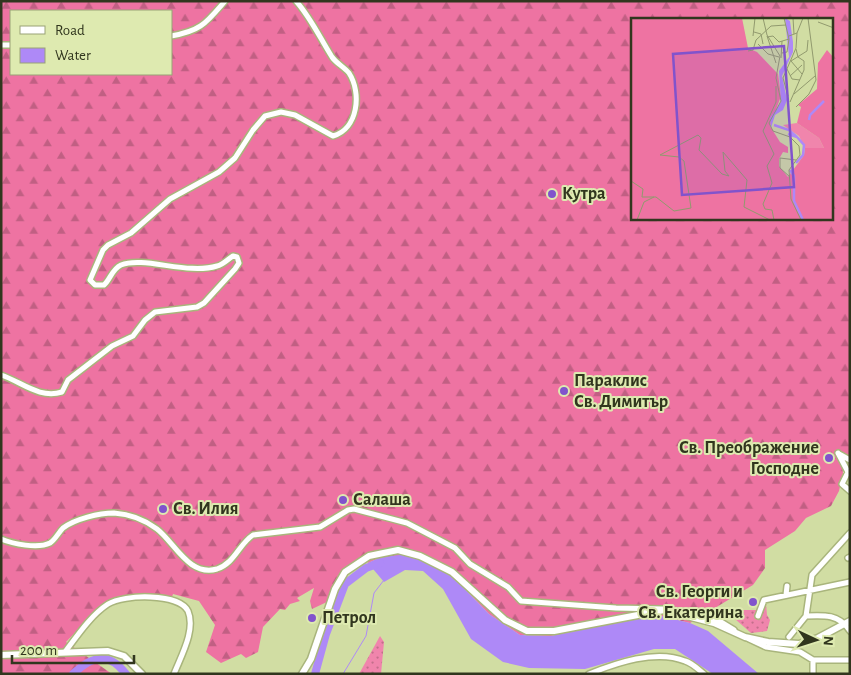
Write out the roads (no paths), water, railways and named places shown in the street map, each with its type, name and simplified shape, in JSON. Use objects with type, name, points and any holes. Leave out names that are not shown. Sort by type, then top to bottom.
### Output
[{"type":"main road","points":[[302,674],[311,659],[335,589],[345,572],[369,556],[398,550],[420,556],[452,572],[505,620],[527,631],[554,631],[664,610],[714,623],[745,637],[768,642],[799,644],[818,638],[847,622]]},
{"type":"main road","points":[[1,655],[64,652],[117,653],[131,661],[142,674]]},
{"type":"street","points":[[172,36],[185,34],[203,26],[225,1]]},
{"type":"street","points":[[1,375],[24,388],[54,394],[62,392],[68,380],[112,346],[133,336],[145,320],[155,312],[188,309],[204,303],[235,269],[239,263],[237,257],[233,256],[211,268],[177,269],[143,263],[128,264],[116,268],[104,285],[95,285],[90,280],[103,250],[108,245],[131,233],[170,199],[219,172],[235,158],[253,130],[265,116],[281,112],[295,115],[333,136],[346,131],[354,116],[355,89],[349,74],[334,59],[307,14],[296,1]]},
{"type":"street","points":[[850,460],[838,453],[848,472],[842,484],[850,491]]},
{"type":"street","points":[[1,539],[34,545],[50,543],[63,528],[78,520],[113,513],[140,519],[156,528],[186,561],[206,570],[218,568],[230,561],[239,552],[246,539],[252,535],[320,527],[341,514],[354,509],[407,523],[455,548],[470,564],[508,587],[521,601],[680,610],[716,618],[763,646],[797,652],[813,660],[850,660]]},
{"type":"street","points":[[789,636],[806,616],[812,590],[812,575],[850,533]]},
{"type":"street","points":[[758,616],[764,600],[850,582]]},
{"type":"street","points":[[786,596],[787,586]]},
{"type":"street","points":[[64,652],[93,618],[108,604],[119,599],[138,596],[173,601],[181,604],[187,610],[190,627],[174,674]]},
{"type":"street","points":[[806,616],[828,614],[847,622],[850,631]]},
{"type":"street","points":[[589,674],[623,663],[663,655],[684,660],[704,674]]},
{"type":"street","points":[[813,660],[813,674]]},
{"type":"water","points":[[410,554],[428,561],[452,576],[489,614],[520,635],[551,636],[626,618],[661,616],[690,623],[708,631],[759,674],[713,674],[675,649],[654,649],[585,669],[529,668],[503,662],[471,639],[443,589],[423,571],[405,570],[384,582],[368,563],[381,557]]},
{"type":"waterway","points":[[315,674],[326,634],[345,584],[366,568],[380,563]]},
{"type":"waterway","points":[[343,674],[366,636],[374,593],[384,580]]},
{"type":"waterway","points":[[73,674],[87,663],[100,659],[113,662],[126,674]]},
{"type":"place","name":"Кутра","points":[[552,194]]},
{"type":"place","name":"Параклис Св. Димитър","points":[[564,391]]},
{"type":"place","name":"Св. Преображение Господне","points":[[829,458]]},
{"type":"place","name":"Салаша","points":[[343,500]]},
{"type":"place","name":"Св. Илия","points":[[163,509]]},
{"type":"place","name":"Св. Георги и Св. Екатерина","points":[[753,602]]},
{"type":"place","name":"Петрол","points":[[312,618]]}]
